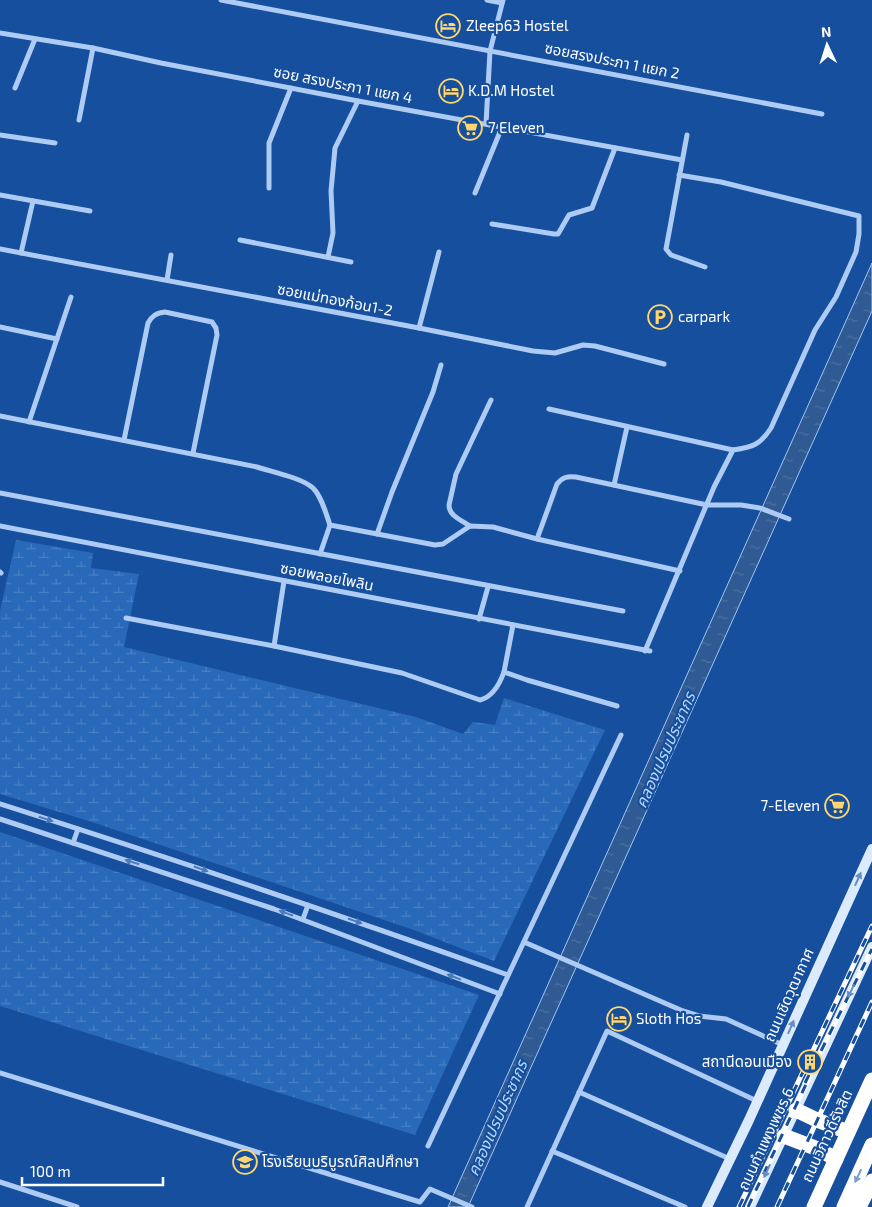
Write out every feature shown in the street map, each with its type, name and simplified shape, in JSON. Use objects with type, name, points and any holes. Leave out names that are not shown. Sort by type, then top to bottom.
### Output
[{"type":"highway","name":"ถนนวิภาวดีรังสิต","points":[[814,1207],[872,1080]]},
{"type":"highway","points":[[825,1207],[872,1105]]},
{"type":"highway","points":[[796,1110],[848,1132]]},
{"type":"highway","points":[[784,1136],[818,1149],[836,1159]]},
{"type":"highway","points":[[844,1207],[872,1145]]},
{"type":"highway","points":[[859,1207],[872,1181]]},
{"type":"main road","name":"ถนนเชิดวุฒากาศ","points":[[707,1207],[758,1101],[872,849]]},
{"type":"main road","name":"ถนนกำแพงเพชร 6","points":[[750,1207],[872,947]]},
{"type":"street","name":"ซอยสรงประภา 1 แยก 2","points":[[221,0],[822,114]]},
{"type":"street","points":[[486,124],[490,51],[503,1],[487,0]]},
{"type":"street","name":"ซอย สรงประภา 1 แยก 4","points":[[0,33],[93,48],[358,101],[682,160]]},
{"type":"street","points":[[15,88],[35,39]]},
{"type":"street","points":[[79,120],[93,48]]},
{"type":"street","points":[[268,188],[269,143],[291,88]]},
{"type":"street","points":[[328,258],[333,233],[331,191],[335,148],[358,101]]},
{"type":"street","points":[[475,194],[502,127]]},
{"type":"street","points":[[0,135],[55,143]]},
{"type":"street","points":[[687,135],[667,251],[671,255],[705,267]]},
{"type":"street","points":[[492,224],[558,234],[569,216],[592,208],[615,148]]},
{"type":"street","points":[[548,409],[733,450],[756,445],[764,439],[815,330],[836,297],[852,262],[859,234],[859,216],[739,186],[679,175]]},
{"type":"street","points":[[0,195],[90,211]]},
{"type":"street","points":[[21,253],[33,201]]},
{"type":"street","points":[[240,240],[351,262]]},
{"type":"street","name":"ซอยแม่ทองก้อน1-2","points":[[0,250],[167,280],[545,353],[555,353],[583,346],[595,346],[664,364]]},
{"type":"street","points":[[419,328],[439,252]]},
{"type":"street","points":[[167,280],[171,255]]},
{"type":"street","points":[[29,422],[71,296]]},
{"type":"street","points":[[124,440],[148,323],[157,313],[165,312],[212,322],[218,335],[193,453]]},
{"type":"street","points":[[0,327],[57,339]]},
{"type":"street","points":[[377,534],[392,492],[434,392],[441,365]]},
{"type":"street","points":[[491,400],[456,474],[448,505],[448,509],[453,515],[470,526],[493,527],[537,539],[680,570],[707,505],[733,450]]},
{"type":"street","points":[[0,416],[193,453],[257,467],[298,480],[313,488],[319,496],[330,524],[320,554]]},
{"type":"street","points":[[614,486],[627,427]]},
{"type":"street","points":[[537,539],[558,484],[562,478],[567,476],[707,505],[742,505],[760,508],[789,520]]},
{"type":"street","points":[[0,493],[488,587],[623,611]]},
{"type":"street","points":[[330,524],[435,545],[444,544],[470,526]]},
{"type":"street","name":"ซอยพลอยไพลิน","points":[[0,526],[648,651],[680,570]]},
{"type":"street","points":[[274,646],[284,581]]},
{"type":"street","points":[[479,619],[488,587]]},
{"type":"street","points":[[126,618],[402,673],[480,700],[492,693],[501,680],[513,625]]},
{"type":"street","points":[[504,672],[618,706]]},
{"type":"street","points":[[428,1146],[621,735]]},
{"type":"street","points":[[0,804],[308,905],[508,975]]},
{"type":"street","points":[[0,819],[303,920],[500,994]]},
{"type":"street","points":[[73,843],[78,829]]},
{"type":"street","points":[[303,920],[308,905]]},
{"type":"street","points":[[524,942],[683,1011],[699,1016],[726,1020],[783,1045]]},
{"type":"street","points":[[527,1207],[608,1031],[758,1101]]},
{"type":"street","points":[[0,1073],[420,1202],[430,1189],[472,1207]]},
{"type":"street","points":[[579,1092],[730,1159]]},
{"type":"street","points":[[552,1151],[685,1207]]},
{"type":"street","points":[[0,1182],[77,1207]]},
{"type":"green space","points":[[16,540],[93,553],[91,568],[139,574],[124,647],[416,717],[463,734],[473,722],[495,725],[504,698],[605,730],[494,961],[411,929],[92,822],[0,794],[0,611]]},
{"type":"green space","points":[[0,832],[479,995],[415,1135],[0,1006]]},
{"type":"water","name":"คลองเปรมประชากร","points":[[872,263],[872,311],[468,1207],[448,1207]]},
{"type":"railway","points":[[739,1207],[872,926]]},
{"type":"railway","points":[[805,1083],[872,949]]},
{"type":"railway","points":[[777,1207],[872,1002]]},
{"type":"railway","points":[[748,1207],[809,1078]]},
{"type":"place","name":"Zleep63 Hostel","points":[[448,26]]},
{"type":"place","name":"K.D.M Hostel","points":[[451,91]]},
{"type":"place","name":"7 Eleven","points":[[470,128]]},
{"type":"place","name":"carpark","points":[[660,317]]},
{"type":"place","name":"7-Eleven","points":[[837,806]]},
{"type":"place","name":"Sloth Hos","points":[[619,1019]]},
{"type":"place","name":"สถานีดอนเมือง","points":[[810,1062]]},
{"type":"place","name":"โรงเรียนบริบูรณ์ศิลปศึกษา","points":[[245,1162]]}]
